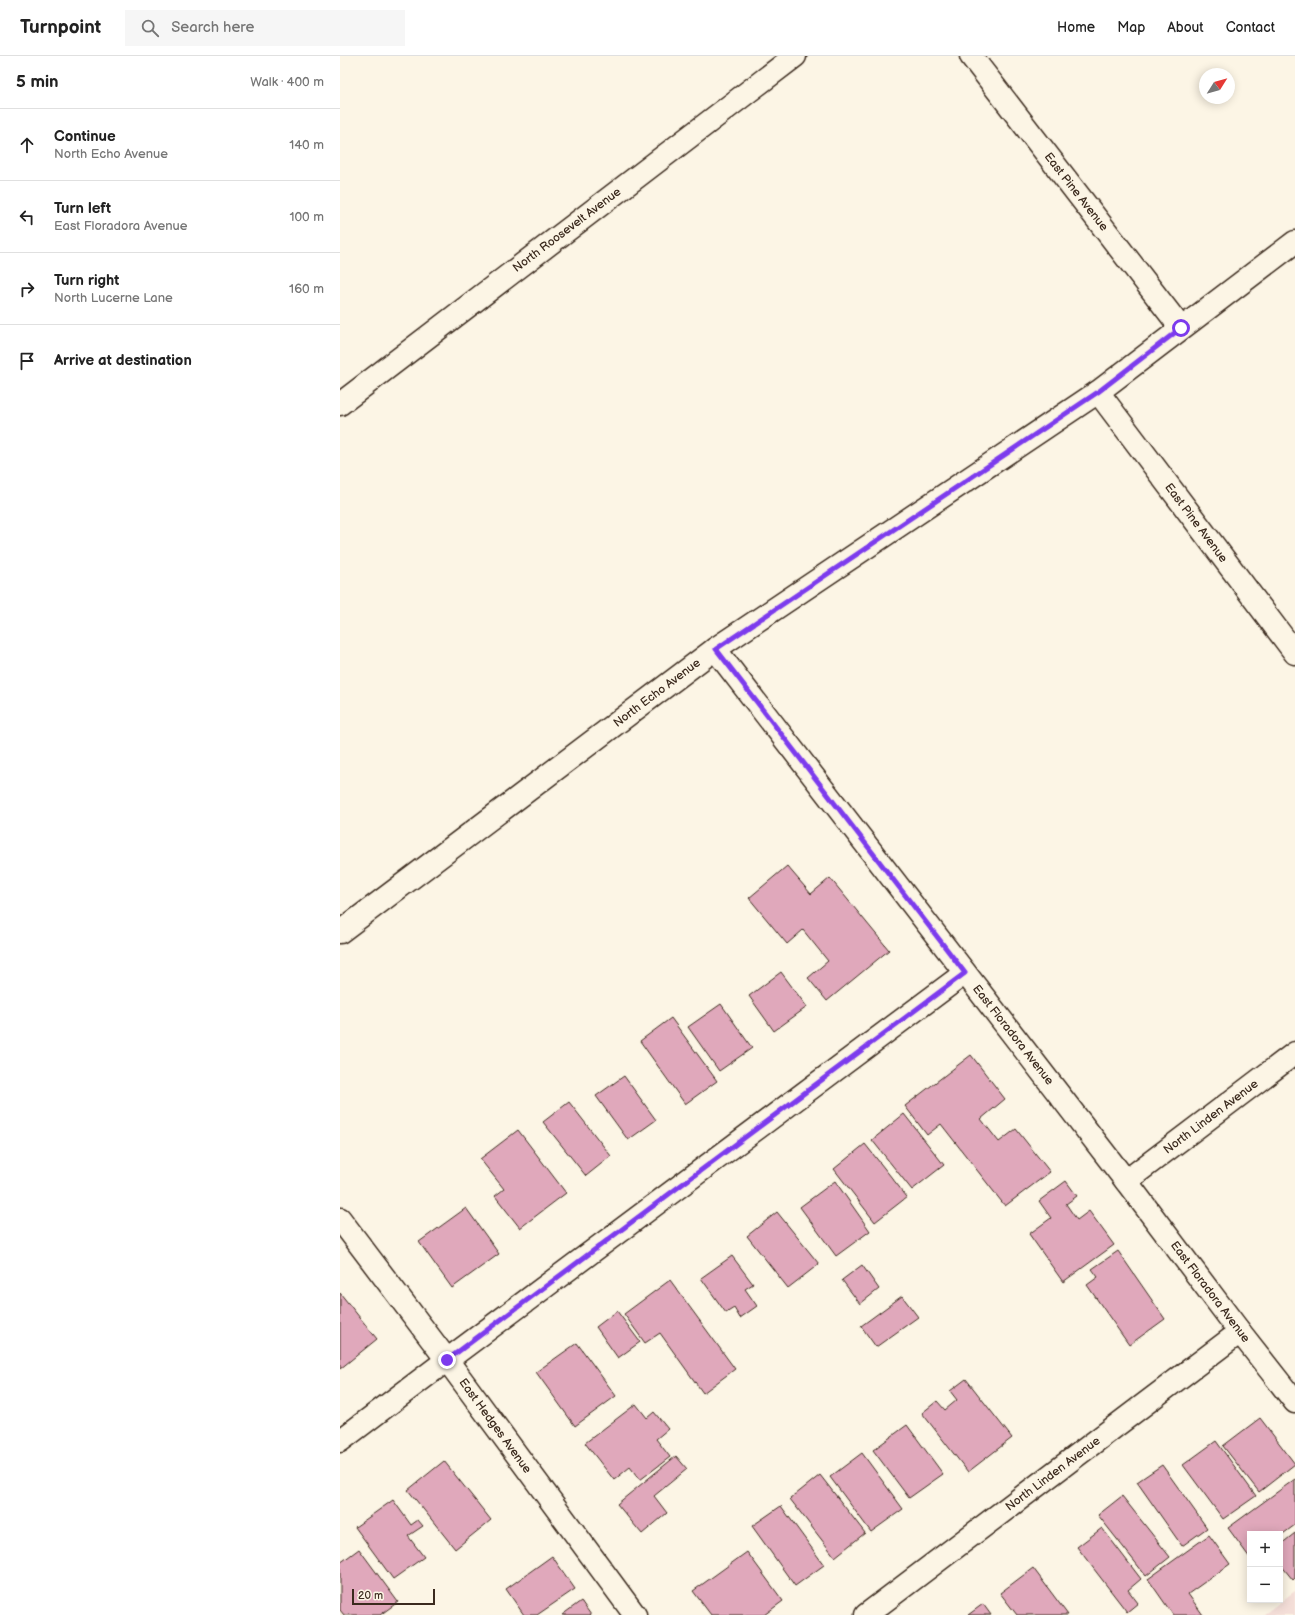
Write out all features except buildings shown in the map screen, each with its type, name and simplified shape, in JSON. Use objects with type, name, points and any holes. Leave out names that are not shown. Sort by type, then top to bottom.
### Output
[{"type":"street","name":"North Roosevelt Avenue","points":[[340,404],[795,56]]},
{"type":"street","name":"East Pine Avenue","points":[[971,56],[1181,328]]},
{"type":"street","name":"North Echo Avenue","points":[[340,932],[716,649],[1098,392],[1295,242]]},
{"type":"street","name":"East Pine Avenue","points":[[1098,392],[1295,653]]},
{"type":"street","name":"East Floradora Avenue","points":[[716,649],[1295,1402]]},
{"type":"street","points":[[340,1441],[965,973]]},
{"type":"street","name":"North Linden Avenue","points":[[1126,1181],[1295,1053]]},
{"type":"street","name":"East Hedges Avenue","points":[[340,1219],[447,1360],[635,1615]]},
{"type":"street","name":"North Linden Avenue","points":[[866,1615],[1240,1332]]},
{"type":"shaded area","points":[[1295,1591],[1295,1615],[1263,1615],[1279,1603],[1283,1603],[1283,1600]]},
{"type":"route","points":[[447,1360],[965,973],[716,649],[1098,392],[1181,328]]}]
